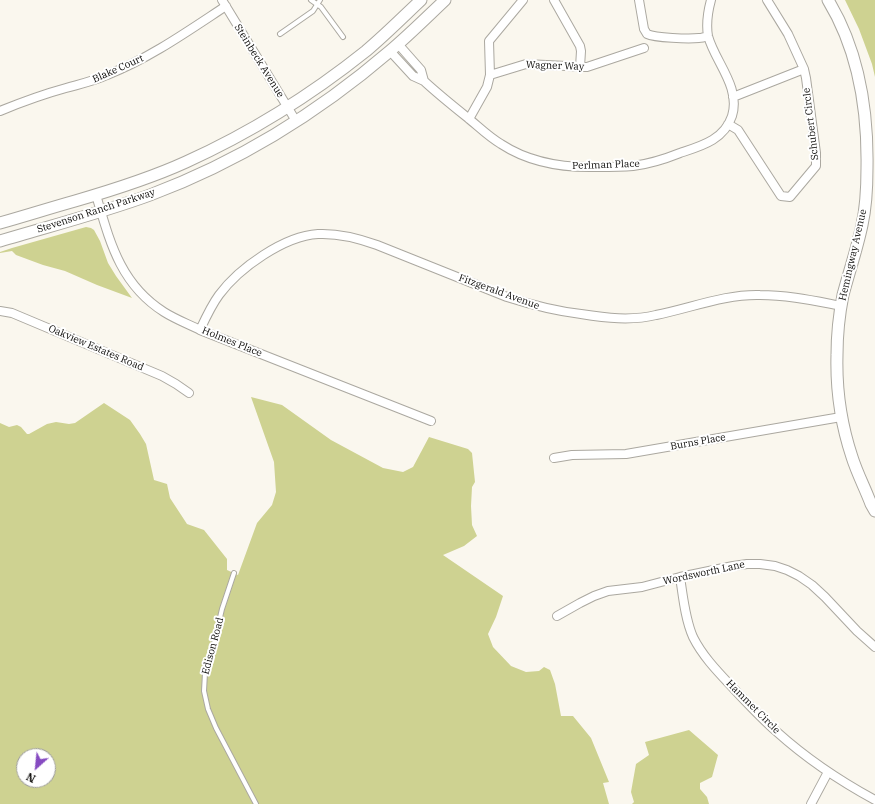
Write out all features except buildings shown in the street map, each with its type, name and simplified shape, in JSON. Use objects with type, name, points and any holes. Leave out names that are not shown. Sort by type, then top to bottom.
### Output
[{"type":"main road","name":"Stevenson Ranch Parkway","points":[[0,223],[96,195],[157,174],[186,162],[243,134],[274,116],[322,84],[366,50],[421,0]]},
{"type":"main road","name":"Stevenson Ranch Parkway","points":[[0,241],[101,212],[150,195],[249,149],[296,121],[340,91],[394,48],[445,0]]},
{"type":"main road","name":"Hemingway Avenue","points":[[828,0],[850,46],[859,75],[864,100],[867,150],[867,191],[862,224],[846,283],[838,328],[837,383],[842,417],[852,456],[874,506]]},
{"type":"street","points":[[469,119],[487,87],[490,75],[489,41],[523,0]]},
{"type":"street","points":[[554,0],[580,46],[580,68]]},
{"type":"street","points":[[639,0],[644,29],[647,34],[680,38],[698,38],[708,36]]},
{"type":"street","name":"Perlman Place","points":[[394,48],[413,76],[424,81],[496,140],[522,156],[559,166],[634,166],[665,159],[714,140],[724,131],[732,116],[734,105],[733,97],[708,36],[707,28],[711,0]]},
{"type":"street","name":"Schubert Circle","points":[[728,124],[738,130],[781,196],[790,197],[816,166],[816,153],[804,69],[788,34],[767,0]]},
{"type":"street","name":"Steinbeck Avenue","points":[[224,3],[296,121]]},
{"type":"street","name":"Blake Court","points":[[0,111],[44,94],[106,76],[126,67],[174,40],[224,3]]},
{"type":"street","name":"Wagner Way","points":[[490,75],[526,64],[580,68],[592,66],[644,48]]},
{"type":"street","points":[[733,97],[804,69]]},
{"type":"street","name":"Holmes Place","points":[[96,195],[111,244],[124,272],[142,295],[163,312],[200,330],[431,421]]},
{"type":"street","name":"Fitzgerald Avenue","points":[[200,330],[208,313],[231,280],[262,255],[299,238],[317,234],[337,234],[357,238],[528,304],[547,309],[599,317],[618,319],[636,318],[736,296],[785,296],[842,306]]},
{"type":"street","name":"Oakview Estates Road","points":[[0,311],[12,313],[162,376],[188,393]]},
{"type":"street","name":"Burns Place","points":[[554,458],[572,455],[626,454],[842,417]]},
{"type":"street","name":"Wordsworth Lane","points":[[557,616],[594,596],[608,591],[642,587],[680,577],[747,564],[760,564],[775,566],[787,570],[812,585],[825,596],[857,631],[875,647]]},
{"type":"street","name":"Hammet Circle","points":[[680,577],[687,620],[699,649],[708,661],[766,722],[793,746],[828,772],[875,800]]},
{"type":"street","points":[[811,804],[828,772]]},
{"type":"lane","points":[[311,0],[320,7],[343,38]]},
{"type":"lane","points":[[280,34],[312,11],[320,0]]},
{"type":"lane","name":"Edison Road","points":[[234,573],[222,609],[214,643],[207,664],[204,691],[208,709],[216,728],[256,804]]},
{"type":"green space","points":[[845,0],[875,0],[875,77],[872,64],[859,29]]},
{"type":"green space","points":[[86,227],[94,230],[100,241],[108,263],[132,298],[65,271],[16,255],[12,251],[0,253],[12,248]]},
{"type":"green space","points":[[251,397],[282,405],[331,440],[383,468],[403,472],[413,467],[429,437],[468,449],[472,453],[475,482],[472,487],[472,525],[477,536],[464,546],[443,555],[503,596],[488,634],[493,647],[511,666],[526,672],[539,671],[544,667],[550,670],[555,684],[561,716],[573,716],[591,738],[609,782],[603,783],[609,804],[0,804],[0,423],[9,427],[17,425],[29,434],[47,424],[56,422],[69,424],[75,423],[104,403],[130,420],[146,444],[154,480],[167,484],[170,498],[187,524],[204,530],[227,559],[227,570],[238,575],[257,523],[272,505],[276,492],[274,462]]},
{"type":"green space","points":[[689,730],[718,755],[712,777],[700,783],[700,789],[707,797],[709,804],[632,804],[634,802],[631,792],[636,764],[649,755],[645,742]]}]
